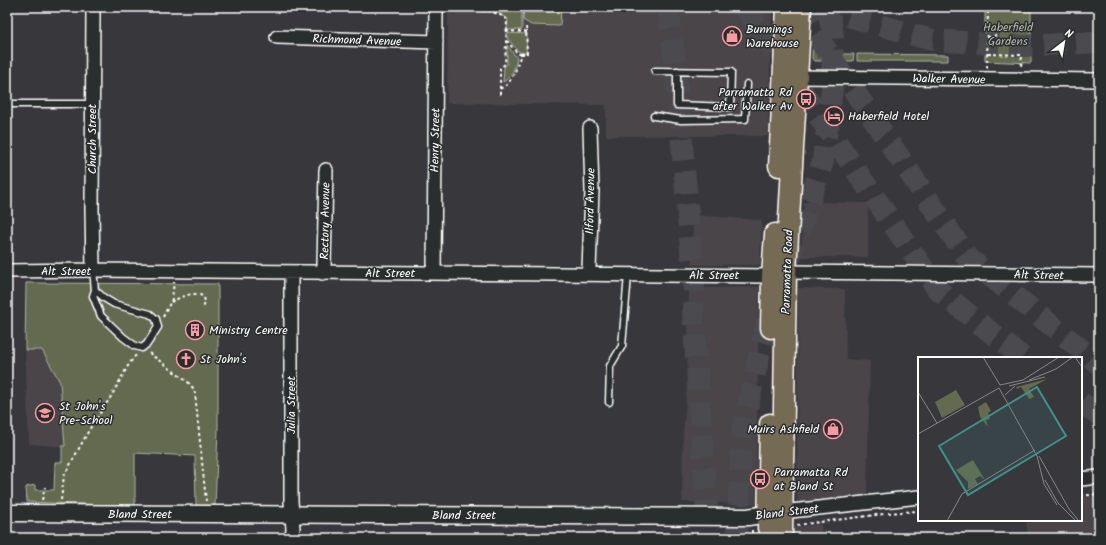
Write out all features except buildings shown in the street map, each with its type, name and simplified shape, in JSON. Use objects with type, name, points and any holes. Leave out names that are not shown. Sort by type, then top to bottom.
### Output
[{"type":"main road","name":"Parramatta Road","points":[[768,538],[781,523],[779,274],[787,7]]},
{"type":"main road","name":"Parramatta Road","points":[[779,274],[798,77],[801,7]]},
{"type":"street","name":"Church Street","points":[[93,7],[93,270]]},
{"type":"street","name":"Henry Street","points":[[434,273],[436,7]]},
{"type":"street","name":"Richmond Avenue","points":[[277,37],[436,42]]},
{"type":"street","name":"Walker Avenue","points":[[798,77],[1099,80]]},
{"type":"street","name":"Ilford Avenue","points":[[587,274],[592,191],[590,128]]},
{"type":"street","name":"Rectory Avenue","points":[[322,273],[324,266],[326,170]]},
{"type":"street","name":"Alt Street","points":[[7,271],[93,270],[628,275],[1099,275]]},
{"type":"street","name":"Julia Street","points":[[291,273],[292,538]]},
{"type":"street","points":[[1082,479],[1099,477]]},
{"type":"street","name":"Bland Street","points":[[7,513],[740,517],[781,523],[918,497]]},
{"type":"lane","points":[[655,70],[731,72],[730,107],[677,106],[677,71]]},
{"type":"lane","points":[[654,116],[681,120],[745,119],[747,84]]},
{"type":"lane","points":[[7,104],[93,104]]},
{"type":"lane","points":[[93,270],[95,290],[93,296],[102,316],[123,337],[135,346],[142,348],[147,344],[158,327],[156,319],[150,314],[114,304],[95,290]]},
{"type":"lane","points":[[609,402],[610,366],[622,346],[628,275]]},
{"type":"path","points":[[987,79],[988,7]]},
{"type":"path","points":[[482,11],[490,11],[505,17],[507,20],[505,64],[500,68],[500,96]]},
{"type":"path","points":[[506,40],[518,54],[527,54],[528,32],[526,26]]},
{"type":"path","points":[[506,31],[528,32]]},
{"type":"path","points":[[988,37],[993,37],[999,32]]},
{"type":"path","points":[[500,89],[508,84],[515,72],[521,54]]},
{"type":"path","points":[[988,54],[1022,55],[1021,79]]},
{"type":"path","points":[[156,319],[163,318],[171,302],[174,282]]},
{"type":"path","points":[[171,302],[192,294],[200,294],[204,297],[205,302],[203,309]]},
{"type":"path","points":[[59,513],[64,476],[112,395],[128,364],[142,348],[169,367],[188,382],[193,388],[195,394],[206,503]]},
{"type":"path","points":[[1082,496],[1099,494]]},
{"type":"path","points":[[781,523],[918,511]]},
{"type":"shaded area","points":[[448,7],[772,7],[768,136],[606,136],[606,105],[447,103]]},
{"type":"shaded area","points":[[804,202],[868,203],[868,257],[801,257]]},
{"type":"shaded area","points":[[693,215],[762,220],[760,265],[692,265]]},
{"type":"shaded area","points":[[759,287],[756,504],[682,502],[683,433],[687,384],[689,288]]},
{"type":"shaded area","name":"Muirs Ashfield","points":[[798,288],[845,289],[846,359],[870,361],[867,496],[797,502]]},
{"type":"shaded area","name":"St John's Pre-School","points":[[25,350],[42,350],[60,382],[65,447],[29,444]]},
{"type":"shaded area","points":[[1099,496],[1099,538],[1028,538],[1026,521],[1082,521],[1082,497]]},
{"type":"shaded area","points":[[821,524],[822,538],[794,538],[794,527]]},
{"type":"green space","points":[[492,7],[522,7],[522,30],[507,30],[508,19],[492,10]]},
{"type":"green space","points":[[524,7],[561,7],[560,26],[531,25],[523,20]]},
{"type":"green space","name":"Haberfield Gardens","points":[[985,7],[1031,7],[1031,63],[985,61]]},
{"type":"green space","points":[[507,33],[527,34],[526,53],[519,52],[507,38]]},
{"type":"green space","points":[[813,37],[828,37],[828,54],[854,54],[853,61],[814,61],[812,58]]},
{"type":"green space","points":[[507,45],[517,58],[513,72],[509,78],[503,82],[504,67],[507,64]]},
{"type":"green space","points":[[857,54],[948,55],[948,61],[857,61]]},
{"type":"green space","points":[[26,283],[218,284],[218,430],[215,507],[196,506],[195,456],[135,453],[135,506],[27,502],[26,487],[35,485],[35,490],[54,490],[55,462],[62,462],[62,446],[65,446],[60,382],[42,350],[25,350]]},
{"type":"tunnel","points":[[668,7],[675,62],[694,286],[693,313],[709,538]]},
{"type":"tunnel","points":[[744,7],[938,290],[1022,357]]},
{"type":"tunnel","points":[[797,7],[967,257],[1099,364]]},
{"type":"tunnel","points":[[817,7],[932,40],[1023,46],[1099,42]]},
{"type":"tunnel","points":[[788,263],[823,161],[832,89],[833,36],[828,7]]},
{"type":"tunnel","points":[[737,538],[742,431],[765,329],[773,307]]},
{"type":"tunnel","points":[[1082,404],[1099,415]]},
{"type":"place","name":"Bunnings Warehouse","points":[[732,36]]},
{"type":"place","name":"Parramatta Rd after Walker Av","points":[[806,99]]},
{"type":"place","name":"Haberfield Hotel","points":[[834,116]]},
{"type":"place","name":"Ministry Centre","points":[[195,330]]},
{"type":"place","name":"St John's","points":[[186,359]]},
{"type":"place","name":"St John's Pre-School","points":[[45,413]]},
{"type":"place","name":"Muirs Ashfield","points":[[833,429]]},
{"type":"place","name":"Parramatta Rd at Bland St","points":[[760,479]]}]
